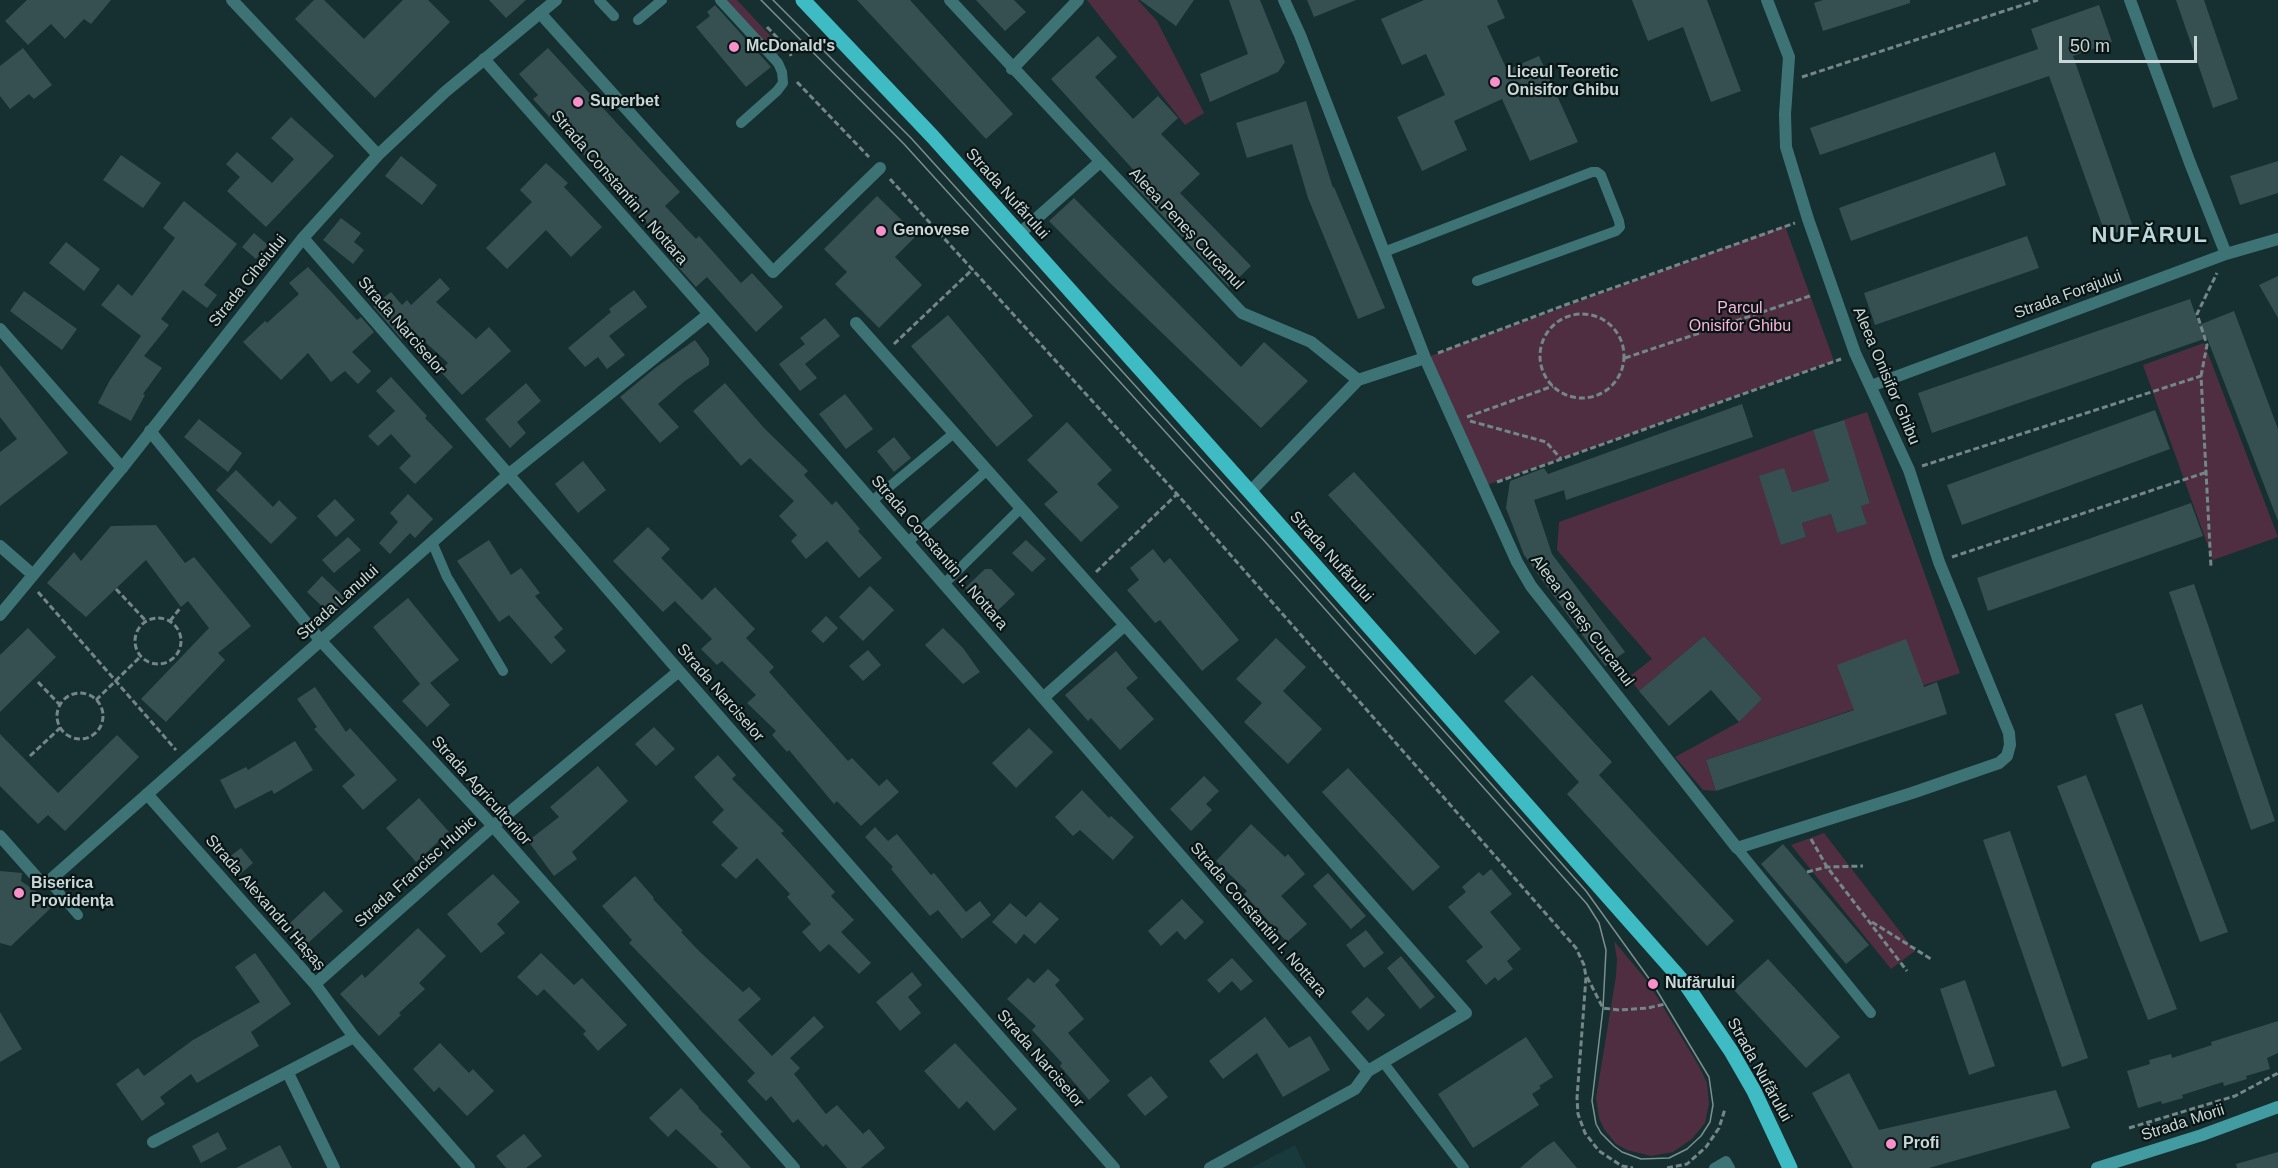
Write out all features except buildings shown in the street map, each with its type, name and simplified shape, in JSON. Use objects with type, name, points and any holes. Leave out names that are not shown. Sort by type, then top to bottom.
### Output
[{"type":"main road","name":"Strada Nufărului","points":[[806,2],[933,138],[1250,492],[1687,986],[1731,1051],[1754,1091],[1790,1168]]},
{"type":"main road","name":"Strada Morii","points":[[2097,1168],[2202,1136],[2278,1107]]},
{"type":"street","points":[[232,0],[378,155]]},
{"type":"street","name":"Strada Ciheiului","points":[[0,615],[122,468],[303,238],[378,155],[415,118],[556,0]]},
{"type":"street","name":"Aleea Peneș Curcanul","points":[[950,0],[1242,313],[1311,342],[1358,380]]},
{"type":"street","points":[[1012,69],[1078,0]]},
{"type":"street","name":"Aleea Peneș Curcanul","points":[[1284,0],[1300,35],[1425,358],[1517,562],[1531,585],[1737,848]]},
{"type":"street","name":"Aleea Onisifor Ghibu","points":[[1767,0],[1789,57],[1785,114],[1786,147],[1808,219],[1855,353],[1909,470],[1939,562],[2009,733],[2010,745],[2007,756],[1999,763],[1804,828]]},
{"type":"street","points":[[2130,0],[2226,254]]},
{"type":"street","points":[[540,13],[773,272],[880,168]]},
{"type":"street","name":"Strada Constantin I. Nottara","points":[[483,59],[709,314],[1368,1071]]},
{"type":"street","points":[[1019,234],[1100,162]]},
{"type":"street","name":"Strada Narciselor","points":[[303,238],[1114,1168]]},
{"type":"street","name":"Strada Forajului","points":[[1871,386],[2226,254],[2278,239]]},
{"type":"street","name":"Strada Lanului","points":[[50,881],[508,475],[709,314]]},
{"type":"street","points":[[856,323],[1466,1013],[1368,1071],[1355,1089],[1210,1168]]},
{"type":"street","points":[[0,329],[122,468]]},
{"type":"street","points":[[1250,492],[1358,380],[1425,358]]},
{"type":"street","name":"Strada Agricultorilor","points":[[150,431],[321,641],[493,826],[794,1168]]},
{"type":"street","points":[[0,546],[30,577]]},
{"type":"street","points":[[1043,698],[1125,625]]},
{"type":"street","name":"Strada Francisc Hubic","points":[[315,984],[493,826],[679,671]]},
{"type":"street","name":"Strada Alexandru Hașaș","points":[[147,794],[315,984],[354,1037],[469,1168]]},
{"type":"street","points":[[1737,848],[1804,828]]},
{"type":"street","points":[[0,836],[39,880],[50,881]]},
{"type":"street","points":[[153,1142],[354,1037]]},
{"type":"street","points":[[288,1073],[334,1168]]},
{"type":"lane","points":[[599,0],[614,16]]},
{"type":"lane","points":[[638,20],[662,0]]},
{"type":"lane","points":[[720,0],[778,63],[782,72],[783,83],[777,91],[741,123]]},
{"type":"lane","points":[[1384,252],[1592,172],[1601,175],[1619,221],[1620,227],[1616,231],[1477,282]]},
{"type":"lane","points":[[872,501],[954,433]]},
{"type":"lane","points":[[908,542],[987,470]]},
{"type":"lane","points":[[944,584],[1021,508]]},
{"type":"lane","points":[[432,542],[447,577],[503,671]]},
{"type":"lane","name":"Aleea Peneș Curcanul","points":[[1737,848],[1871,1013]]},
{"type":"lane","points":[[50,881],[78,915]]},
{"type":"lane","points":[[1383,1062],[1464,1168]]},
{"type":"lane","points":[[1714,1168],[1726,1161],[1730,1168]]},
{"type":"path","points":[[1788,81],[2038,0]]},
{"type":"path","points":[[765,25],[789,50],[792,57]]},
{"type":"path","points":[[794,78],[973,268],[1177,494],[1576,948],[1584,965],[1586,977],[1576,1098],[1578,1114],[1585,1133],[1599,1151],[1622,1166],[1633,1168]]},
{"type":"path","points":[[1425,358],[1587,297],[1808,219]]},
{"type":"path","points":[[2211,567],[2201,376],[2207,345],[2198,314],[2226,254]]},
{"type":"path","points":[[884,354],[973,268]]},
{"type":"path","points":[[1625,358],[1810,296]]},
{"type":"path","points":[[1583,313],[1608,322],[1618,332],[1625,358],[1622,371],[1615,383],[1604,392],[1592,397],[1564,394],[1544,375],[1540,361],[1541,346],[1552,327],[1570,315],[1583,313]]},
{"type":"path","points":[[1484,486],[1855,353]]},
{"type":"path","points":[[1909,470],[2201,376]]},
{"type":"path","points":[[1553,386],[1463,419],[1546,442],[1561,460]]},
{"type":"path","points":[[1939,562],[2207,472]]},
{"type":"path","points":[[1086,581],[1177,494]]},
{"type":"path","points":[[30,577],[115,681],[185,760]]},
{"type":"path","points":[[116,589],[146,621]]},
{"type":"path","points":[[170,621],[181,607]]},
{"type":"path","points":[[158,618],[170,621],[178,629],[182,641],[179,653],[170,661],[159,665],[147,662],[141,656],[135,642],[138,630],[146,621],[158,618]]},
{"type":"path","points":[[96,700],[141,656]]},
{"type":"path","points":[[38,682],[59,705]]},
{"type":"path","points":[[80,692],[92,695],[100,704],[104,715],[101,727],[92,736],[81,739],[69,736],[60,728],[56,716],[59,705],[68,696],[80,692]]},
{"type":"path","points":[[30,756],[60,728]]},
{"type":"path","points":[[1804,828],[1827,867],[1907,971]]},
{"type":"path","points":[[1807,872],[1827,867],[1863,866]]},
{"type":"path","points":[[1870,921],[1931,959]]},
{"type":"path","points":[[1586,977],[1603,1008],[1619,1010],[1665,1004]]},
{"type":"path","points":[[2129,1128],[2235,1096],[2278,1073]]},
{"type":"path","points":[[1667,1168],[1687,1164],[1706,1148],[1719,1128],[1725,1109]]},
{"type":"shaded area","points":[[1295,1145],[1306,1168],[1251,1168]]},
{"type":"green space","points":[[723,0],[737,0],[778,44],[778,58]]},
{"type":"green space","points":[[1087,0],[1138,0],[1157,21],[1204,113],[1185,125]]},
{"type":"green space","name":"Parcul Onisifor Ghibu","points":[[1785,226],[1834,361],[1484,486],[1425,358]]},
{"type":"green space","points":[[2204,343],[2278,537],[2213,560],[2143,365]]},
{"type":"green space","points":[[1867,412],[1960,673],[1706,760],[1716,791],[1703,790],[1675,757],[1739,722],[1762,699],[1704,636],[1639,691],[1629,677],[1652,659],[1557,550],[1559,522],[1813,430],[1829,481],[1792,492],[1781,545],[1806,537],[1802,523],[1831,514],[1837,533],[1867,524],[1861,506],[1870,502],[1843,420]]},
{"type":"green space","points":[[1824,833],[1915,951],[1891,969],[1791,845]]},
{"type":"green space","points":[[1614,941],[1648,982],[1707,1083],[1709,1104],[1705,1123],[1692,1139],[1673,1152],[1651,1156],[1627,1150],[1616,1144],[1604,1129],[1599,1118],[1596,1098],[1616,976],[1617,959]]},
{"type":"tram line","points":[[761,0],[904,144],[1268,545],[1587,904],[1599,923],[1606,950],[1603,1008],[1592,1101],[1596,1124],[1601,1133],[1614,1146],[1622,1152],[1641,1159],[1669,1158],[1687,1149],[1701,1136],[1710,1122],[1713,1105],[1709,1077],[1653,984],[1586,891],[1274,539],[911,138],[773,0]]},
{"type":"place","name":"McDonald's","points":[[734,47]]},
{"type":"place","name":"Liceul Teoretic Onisifor Ghibu","points":[[1495,82]]},
{"type":"place","name":"Superbet","points":[[578,102]]},
{"type":"place","name":"Genovese","points":[[881,231]]},
{"type":"place","name":"Biserica Providența","points":[[19,893]]},
{"type":"place","name":"Nufărului","points":[[1653,984]]},
{"type":"place","name":"Profi","points":[[1891,1144]]},
{"type":"district","name":"NUFĂRUL","points":[[2150,236]]}]
